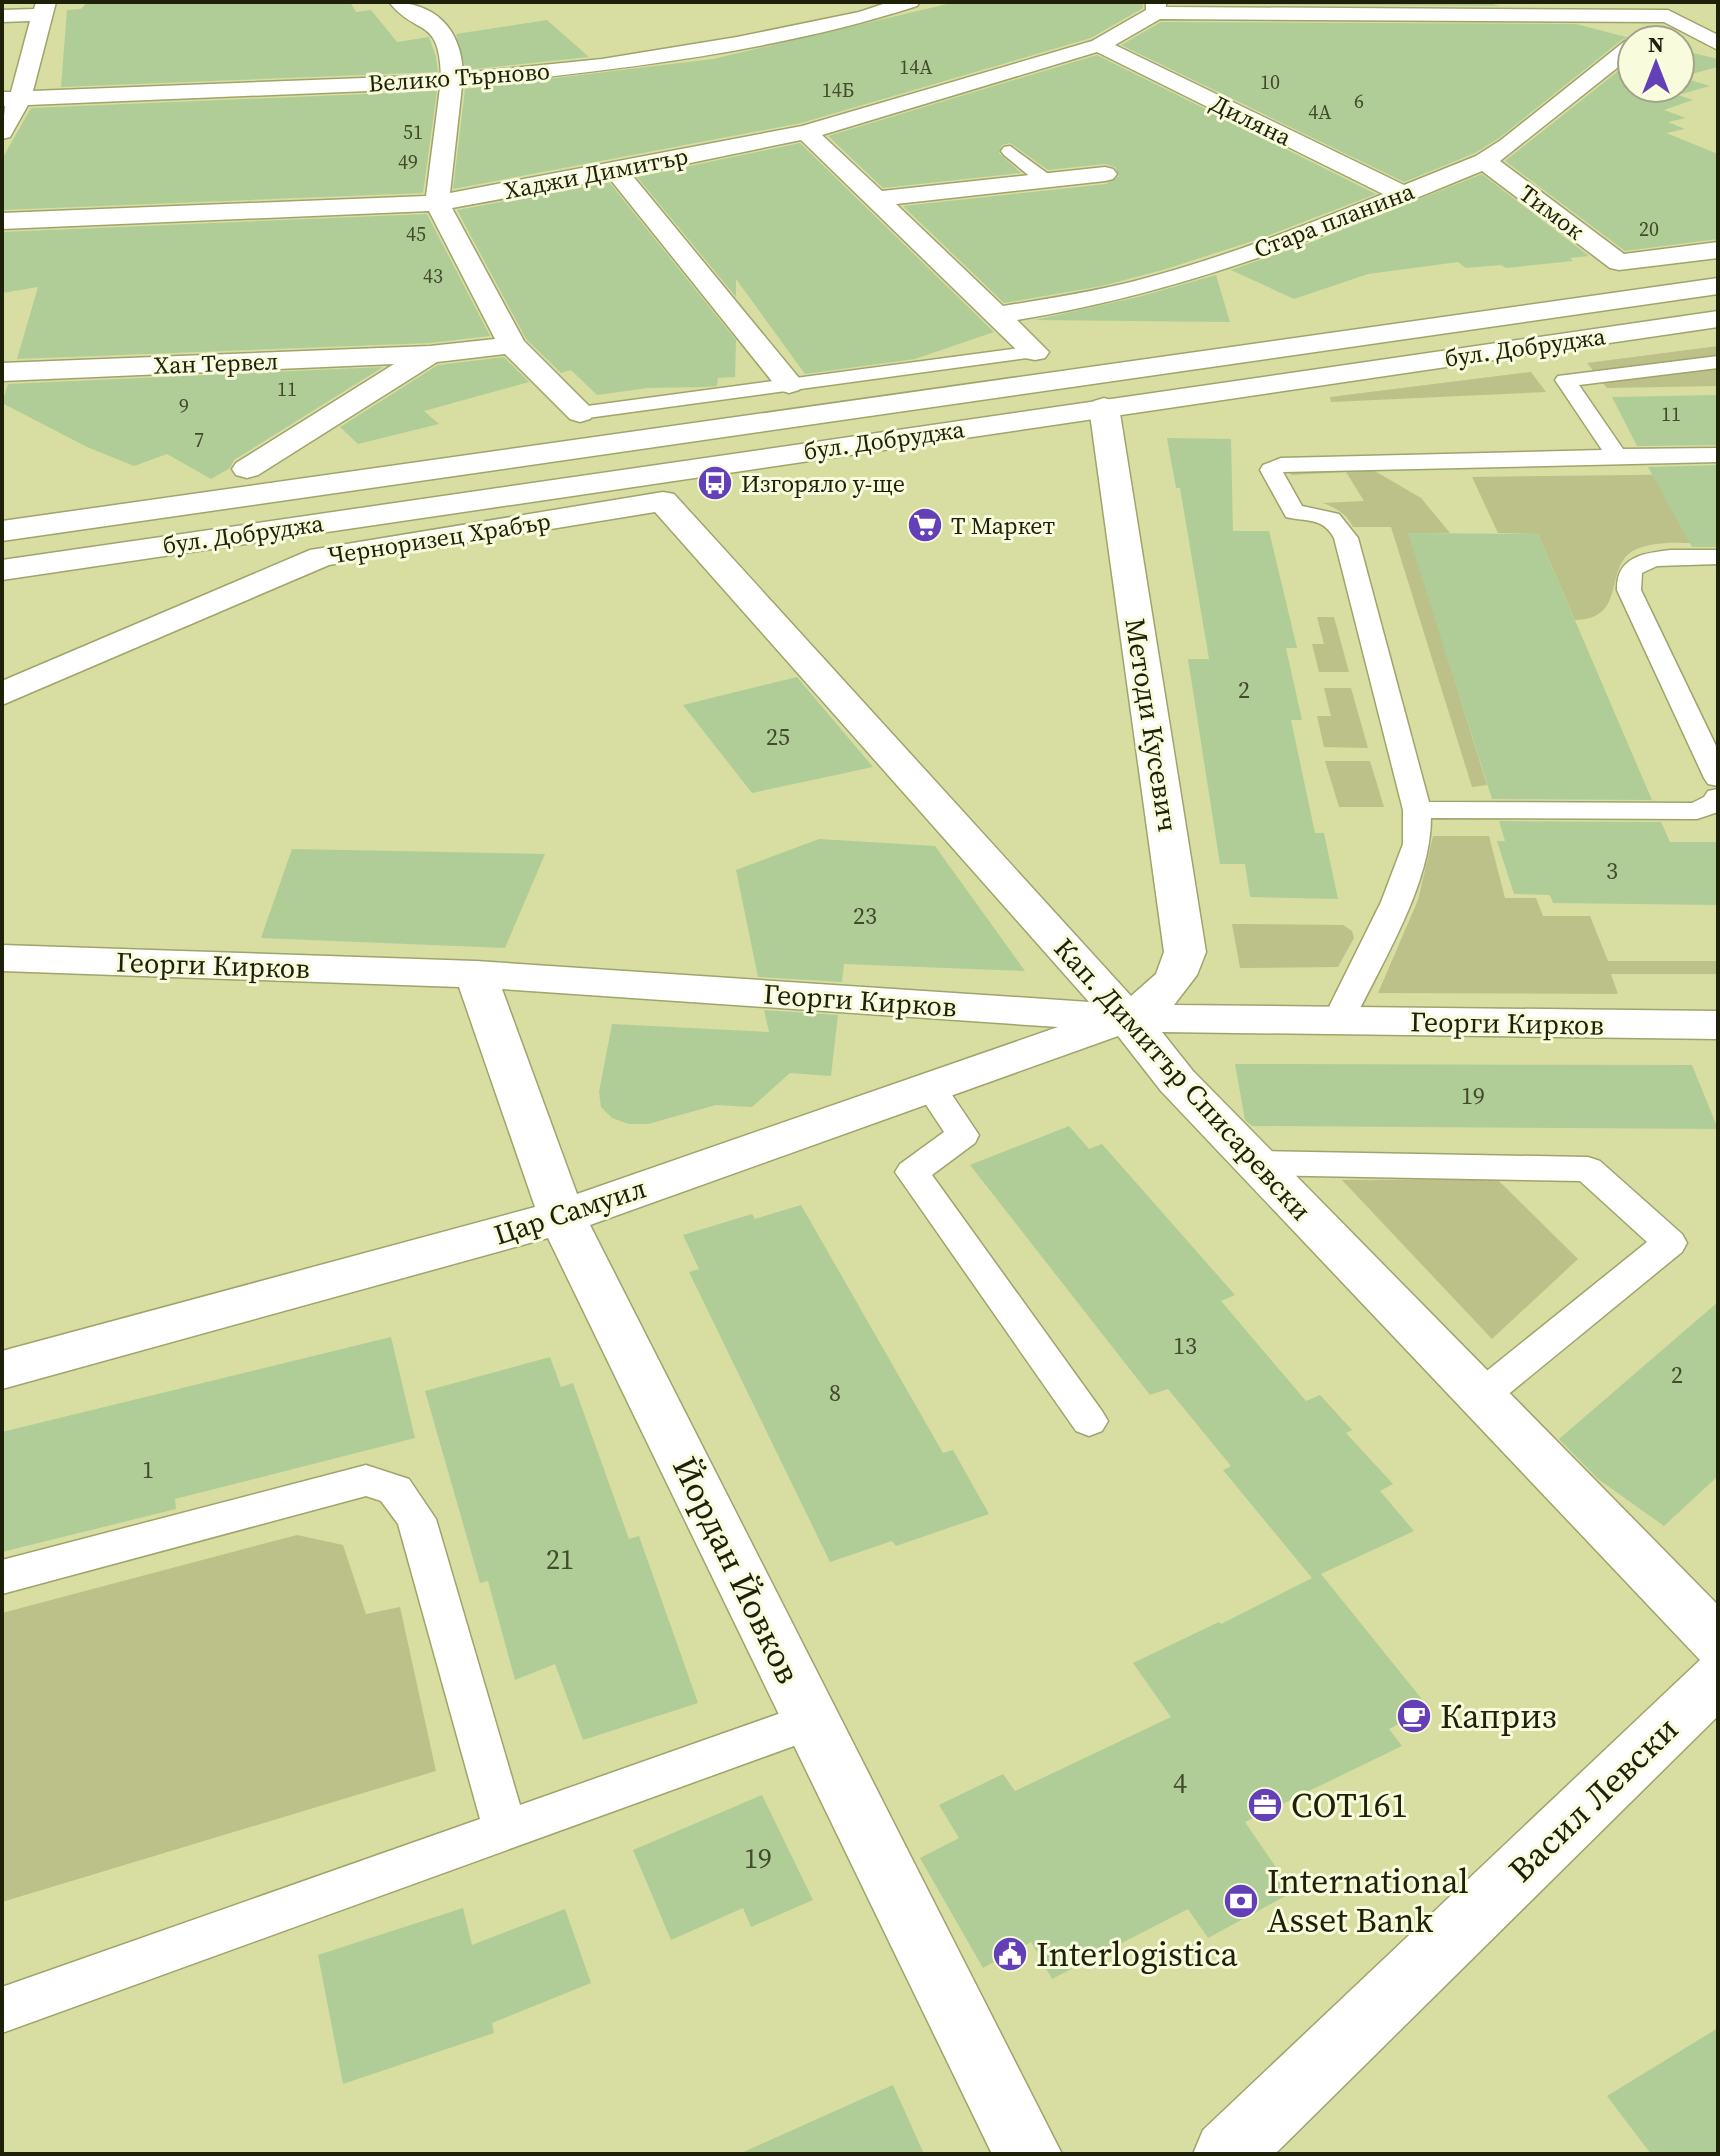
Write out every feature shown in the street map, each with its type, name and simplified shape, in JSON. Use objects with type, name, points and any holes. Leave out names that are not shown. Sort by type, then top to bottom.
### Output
[{"type":"street","points":[[399,2],[443,31],[451,52],[452,81],[437,203],[512,345],[580,413]]},
{"type":"street","name":"Велико Търново","points":[[11,99],[452,81],[602,65],[737,43],[863,17],[910,2]]},
{"type":"street","points":[[2,16],[45,8]]},
{"type":"street","points":[[2,132],[45,8]]},
{"type":"street","points":[[1156,8],[1668,16],[1706,11]]},
{"type":"street","name":"Хаджи Димитър","points":[[2,221],[437,203],[616,171],[806,132],[1099,45],[1156,8]]},
{"type":"street","points":[[1658,24],[1668,16]]},
{"type":"street","points":[[1668,16],[1718,44]]},
{"type":"street","name":"Диляна","points":[[1099,45],[1403,194]]},
{"type":"street","name":"Стара планина","points":[[998,315],[1084,301],[1165,282],[1289,239],[1484,161],[1616,58]]},
{"type":"street","points":[[806,132],[1035,352]]},
{"type":"street","name":"Тимок","points":[[1484,161],[1619,262],[1718,250]]},
{"type":"street","points":[[616,171],[789,384]]},
{"type":"street","points":[[877,199],[1105,174]]},
{"type":"street","name":"бул. Добруджа","points":[[2,531],[1718,286]]},
{"type":"street","name":"бул. Добруджа","points":[[2,570],[1718,319]]},
{"type":"street","name":"Хан Тервел","points":[[2,372],[430,354],[512,345]]},
{"type":"street","name":"Хан Тервел","points":[[247,469],[430,354]]},
{"type":"street","name":"Методи Кусевич","points":[[1104,407],[1185,952],[1181,971],[1168,989],[1127,1018]]},
{"type":"street","name":"Кап. Димитър Списаревски","points":[[663,501],[1127,1018],[1177,1081],[1718,1642]]},
{"type":"street","name":"Черноризец Храбър","points":[[2,694],[321,557],[663,501]]},
{"type":"street","name":"Георги Кирков","points":[[2,958],[476,974],[1127,1018],[1718,1025]]},
{"type":"street","name":"Йордан Йовков","points":[[476,974],[562,1217],[1028,2154]]},
{"type":"street","name":"Цар Самуил","points":[[2,1370],[562,1217],[1127,1018]]},
{"type":"street","name":"Васил Левски","points":[[1227,2154],[1718,1678]]},
{"type":"lane","points":[[1010,151],[1045,180]]},
{"type":"lane","points":[[580,413],[1035,352]]},
{"type":"lane","points":[[1617,456],[1565,380],[1718,362]]},
{"type":"lane","points":[[1338,1021],[1396,902],[1417,844],[1417,810],[1346,538],[1337,523],[1325,514],[1294,512],[1271,470],[1281,465],[1718,455]]},
{"type":"lane","points":[[1718,557],[1660,558],[1637,563],[1630,573],[1629,590],[1718,778]]},
{"type":"lane","points":[[1417,810],[1697,811],[1714,803],[1718,797]]},
{"type":"lane","points":[[931,1088],[963,1135],[912,1172],[1089,1421]]},
{"type":"lane","points":[[1256,1163],[1588,1169],[1670,1243],[1481,1396]]},
{"type":"lane","points":[[2,1577],[366,1480],[395,1490],[416,1519],[505,1829]]},
{"type":"lane","points":[[2,2010],[812,1721]]},
{"type":"green space","points":[[1718,346],[1718,386],[1607,388],[1587,363]]},
{"type":"green space","points":[[1531,372],[1546,392],[1331,402],[1330,397]]},
{"type":"green space","points":[[1373,470],[1421,498],[1450,533],[1409,533],[1487,785],[1472,787],[1391,527],[1353,527],[1341,512],[1323,503],[1364,501],[1346,472],[1291,475],[1290,471]]},
{"type":"green space","points":[[1718,474],[1718,544],[1667,543],[1637,549],[1626,556],[1620,566],[1603,611],[1575,620],[1538,534],[1498,533],[1472,477]]},
{"type":"green space","points":[[1317,617],[1334,617],[1349,672],[1319,672],[1312,644],[1324,644]]},
{"type":"green space","points":[[1324,688],[1351,688],[1368,748],[1324,747],[1317,716],[1331,716]]},
{"type":"green space","points":[[1325,761],[1370,761],[1384,807],[1339,807]]},
{"type":"green space","points":[[1433,836],[1489,836],[1505,898],[1536,898],[1543,916],[1590,916],[1608,961],[1718,961],[1718,974],[1611,974],[1618,994],[1378,993],[1418,900]]},
{"type":"green space","points":[[1232,924],[1343,925],[1352,931],[1354,938],[1338,967],[1240,968]]},
{"type":"green space","points":[[1497,1179],[1578,1259],[1492,1339],[1342,1180]]},
{"type":"green space","points":[[297,1535],[343,1545],[366,1614],[400,1607],[436,1771],[2,1902],[2,1613]]},
{"type":"building","points":[[87,2],[350,2],[356,12],[371,10],[397,42],[429,37],[438,72],[61,87],[67,10],[81,9]]},
{"type":"building","points":[[956,2],[1143,2],[1143,8],[1091,38],[801,123],[453,189],[465,89],[713,59]]},
{"type":"building","points":[[1484,2],[1500,6],[1169,4]]},
{"type":"building","points":[[547,20],[589,57],[466,70],[456,34]]},
{"type":"building","points":[[1161,22],[1576,24],[1616,34],[1616,45],[1499,138],[1475,153],[1404,182],[1121,45]]},
{"type":"building","points":[[1696,54],[1718,59],[1718,67],[1696,73]]},
{"type":"building","points":[[1097,55],[1376,194],[1259,239],[1166,269],[1102,286],[1004,303],[903,206],[1106,184],[1119,176],[1115,167],[1105,164],[1048,170],[1010,143],[1002,145],[999,153],[1021,173],[883,188],[828,136]]},
{"type":"building","points":[[1616,73],[1616,104],[1681,104],[1664,110],[1686,118],[1668,122],[1685,129],[1666,133],[1718,154],[1718,239],[1625,251],[1505,161]]},
{"type":"building","points":[[1696,82],[1710,86],[1696,90]]},
{"type":"building","points":[[437,91],[423,193],[2,210],[2,159],[31,108]]},
{"type":"building","points":[[800,143],[994,332],[915,359],[805,374],[736,279],[736,297],[637,177]]},
{"type":"building","points":[[1482,174],[1589,256],[1570,258],[1573,261],[1506,268],[1501,265],[1466,268],[1458,262],[1368,274],[1294,299],[1231,270],[1312,242]]},
{"type":"building","points":[[609,182],[736,340],[735,377],[718,378],[717,386],[648,388],[597,395],[571,370],[561,373],[526,339],[457,210]]},
{"type":"building","points":[[427,214],[490,336],[430,343],[17,359],[38,287],[2,293],[2,232]]},
{"type":"building","points":[[1216,275],[1230,322],[1035,320],[1138,297]]},
{"type":"building","points":[[504,357],[529,382],[424,411],[439,424],[358,444],[340,427],[438,365]]},
{"type":"building","points":[[383,367],[234,460],[230,468],[211,479],[167,454],[134,466],[87,447],[2,403],[8,384]]},
{"type":"building","points":[[1718,395],[1718,445],[1637,446],[1612,397]]},
{"type":"building","points":[[1167,438],[1231,439],[1233,531],[1269,531],[1297,648],[1286,648],[1302,720],[1291,720],[1315,833],[1324,833],[1338,899],[1250,897],[1245,864],[1220,864],[1188,659],[1209,659],[1180,488],[1176,488]]},
{"type":"building","points":[[1718,465],[1718,547],[1692,547],[1648,467]]},
{"type":"building","points":[[1408,533],[1538,534],[1652,800],[1492,799]]},
{"type":"building","points":[[797,677],[873,767],[752,793],[683,705]]},
{"type":"building","points":[[1499,821],[1661,822],[1670,842],[1718,842],[1718,905],[1553,903],[1550,895],[1514,894],[1497,841],[1505,841]]},
{"type":"building","points":[[819,839],[935,846],[1025,971],[844,964],[842,982],[758,977],[736,870]]},
{"type":"building","points":[[292,849],[545,854],[505,948],[261,938]]},
{"type":"building","points":[[764,1010],[838,1015],[831,1076],[790,1073],[752,1107],[716,1105],[648,1124],[629,1124],[612,1118],[601,1107],[599,1092],[612,1024],[769,1032]]},
{"type":"building","points":[[1235,1064],[1692,1065],[1718,1129],[1252,1126],[1245,1120]]},
{"type":"building","points":[[1069,1126],[1089,1149],[1102,1144],[1235,1295],[1221,1301],[1306,1401],[1320,1395],[1352,1430],[1346,1433],[1393,1484],[1380,1491],[1414,1531],[1321,1574],[1429,1708],[1389,1729],[1402,1746],[1245,1822],[1293,1892],[1208,1938],[1188,1909],[1052,1979],[1031,1942],[983,1968],[920,1858],[959,1838],[939,1805],[1003,1774],[1015,1791],[1171,1717],[1133,1663],[1219,1622],[1221,1624],[1312,1578],[1223,1470],[1231,1466],[1168,1389],[1150,1395],[970,1165]]},
{"type":"building","points":[[801,1205],[943,1453],[953,1450],[989,1514],[896,1546],[892,1541],[830,1562],[689,1272],[699,1269],[683,1235],[752,1214],[755,1219]]},
{"type":"building","points":[[1718,1302],[1718,1476],[1664,1526],[1598,1479],[1559,1439]]},
{"type":"building","points":[[391,1337],[415,1438],[175,1499],[176,1509],[2,1552],[2,1432]]},
{"type":"building","points":[[550,1357],[561,1387],[573,1383],[629,1539],[639,1536],[698,1703],[583,1740],[555,1664],[515,1680],[488,1581],[480,1583],[425,1391]]},
{"type":"building","points":[[762,1795],[813,1900],[751,1927],[743,1908],[671,1940],[633,1850]]},
{"type":"building","points":[[463,1908],[472,1945],[565,1909],[591,1983],[492,2023],[494,2033],[343,2084],[318,1955]]},
{"type":"building","points":[[1718,2028],[1718,2154],[1651,2154],[1607,2096]]},
{"type":"building","points":[[893,2085],[924,2154],[739,2154]]},
{"type":"place","name":"Изгоряло у-ще","points":[[715,483]]},
{"type":"place","name":"Т Маркет","points":[[925,525]]},
{"type":"place","name":"Каприз","points":[[1414,1716]]},
{"type":"place","name":"СОТ161","points":[[1265,1805]]},
{"type":"place","name":"International Asset Bank","points":[[1241,1901]]},
{"type":"place","name":"Interlogistica","points":[[1010,1954]]}]
